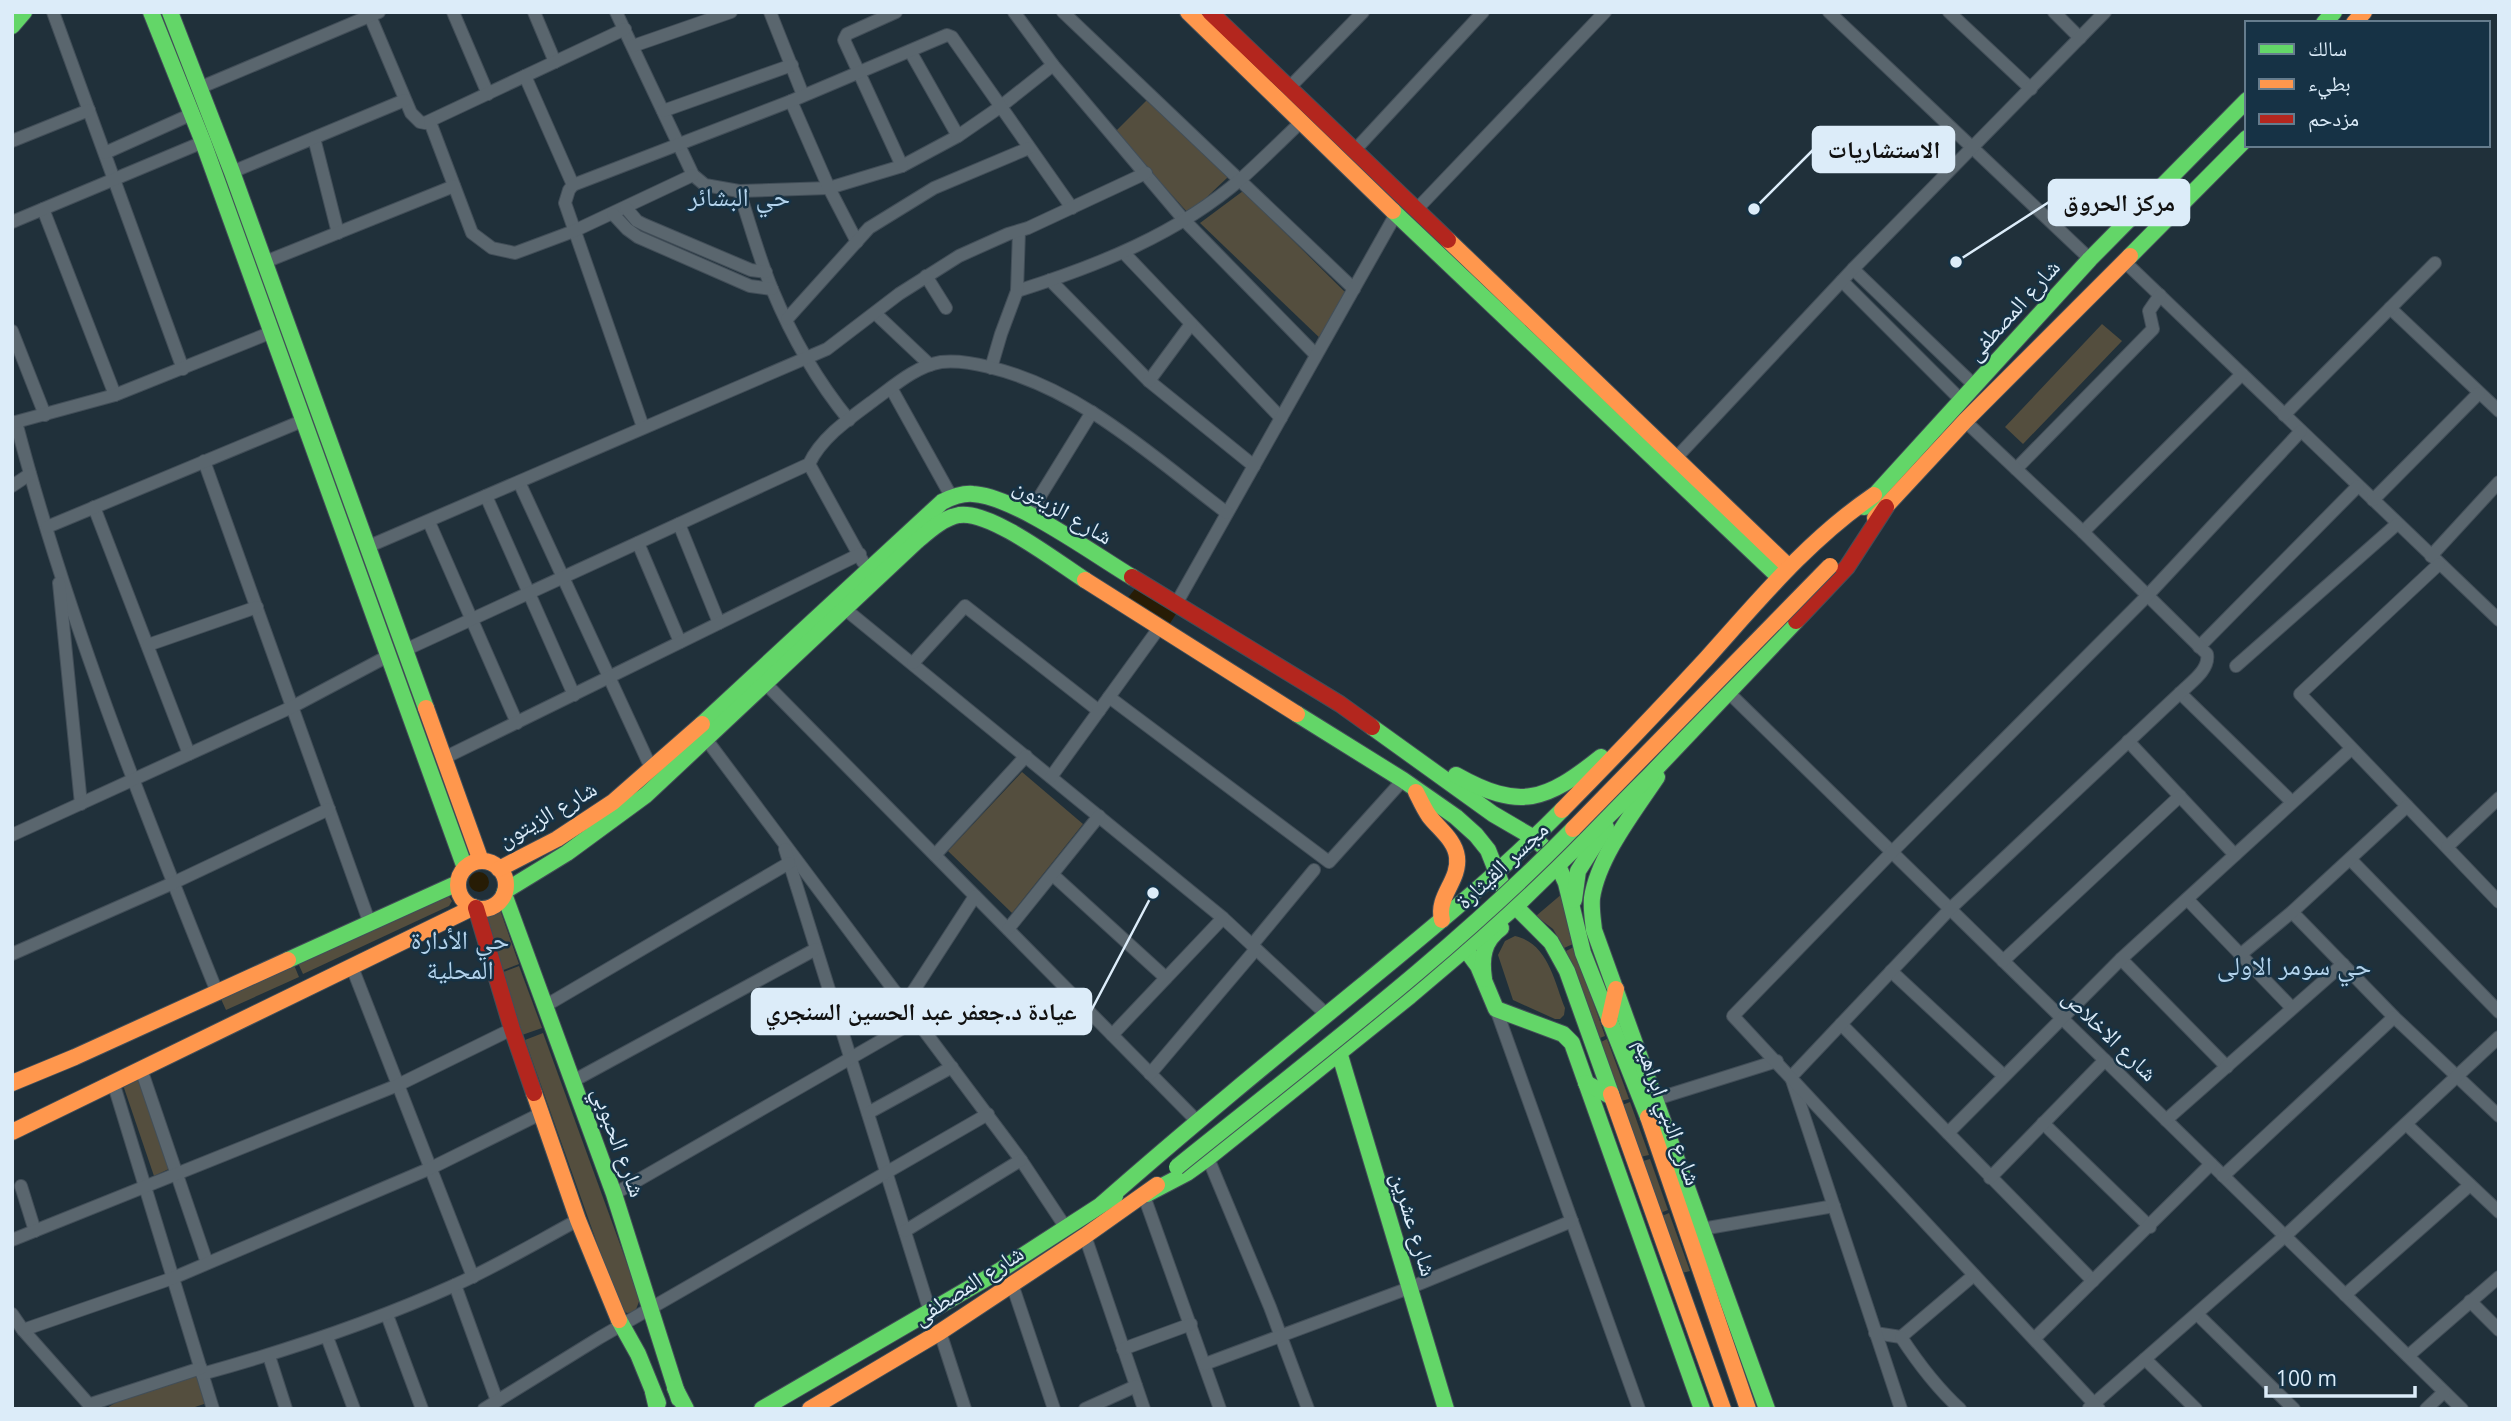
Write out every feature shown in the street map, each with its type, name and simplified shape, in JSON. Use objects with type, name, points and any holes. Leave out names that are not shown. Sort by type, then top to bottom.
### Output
[{"type":"main road","points":[[12,26],[24,12]]},
{"type":"main road","points":[[151,12],[203,142],[365,590],[462,876],[462,898],[475,908],[512,1029],[578,1220],[614,1311],[638,1354],[658,1409]]},
{"type":"main road","points":[[170,12],[265,262],[481,861]]},
{"type":"main road","points":[[1188,12],[1283,95],[1353,151],[1675,458],[1784,572]]},
{"type":"main road","points":[[1210,12],[1283,95],[1301,122],[1396,214],[1784,572]]},
{"type":"main road","name":"شارع المصطفى","points":[[1825,562],[1874,495],[2090,259],[2243,111]]},
{"type":"main road","name":"شارع المصطفى","points":[[1825,562],[1886,507],[1965,422],[2245,140]]},
{"type":"main road","points":[[230,218],[246,213]]},
{"type":"main road","name":"شارع الزيتون","points":[[499,869],[586,822],[613,802],[652,770],[863,561],[951,496],[972,493],[989,495],[1029,514],[1340,704],[1493,814],[1534,838]]},
{"type":"main road","points":[[1102,1204],[1496,873],[1534,838],[1661,708],[1784,572],[1835,523],[1874,495]]},
{"type":"main road","points":[[1145,1195],[1187,1173],[1208,1158],[1515,907],[1680,744],[1847,567],[1886,507]]},
{"type":"main road","name":"شارع الزيتون","points":[[504,892],[614,820],[766,684],[917,541],[942,521],[970,513],[990,520],[1408,784],[1476,835],[1488,850],[1496,873]]},
{"type":"main road","points":[[1077,575],[1088,576],[1096,569],[1098,564],[1091,553]]},
{"type":"main road","name":"مجسر القيثارة","points":[[1173,1162],[1516,870],[1825,562]]},
{"type":"main road","points":[[1123,605],[1117,594],[1119,584],[1124,580],[1138,581]]},
{"type":"main road","points":[[365,590],[382,585]]},
{"type":"main road","points":[[1340,704],[1467,782],[1495,795],[1520,800],[1550,792],[1579,775],[1661,708]]},
{"type":"main road","points":[[1680,744],[1600,871],[1592,897],[1591,913],[1599,947],[1767,1409]]},
{"type":"main road","points":[[1408,784],[1428,815],[1451,841],[1456,853],[1456,873],[1439,905],[1442,920],[1466,948],[1484,979],[1496,1009],[1568,1038],[1702,1409]]},
{"type":"main road","points":[[1581,790],[1578,803],[1584,813],[1594,819],[1606,816]]},
{"type":"main road","points":[[1573,908],[1578,871],[1582,862],[1633,792]]},
{"type":"main road","name":"شارع النبي ابراهيم","points":[[1534,838],[1559,866],[1573,908],[1583,953],[1646,1112],[1748,1409]]},
{"type":"main road","points":[[12,1083],[370,924],[462,876],[481,861]]},
{"type":"main road","points":[[12,1132],[475,908],[490,908],[501,900],[504,892],[503,875],[494,864],[481,861]]},
{"type":"main road","name":"شارع النبي ابراهيم","points":[[1496,873],[1507,898],[1536,925],[1567,971],[1723,1409]]},
{"type":"main road","name":"شارع الحبوبي","points":[[504,892],[614,1194],[684,1409]]},
{"type":"main road","points":[[1488,930],[1509,925],[1537,936],[1554,948]]},
{"type":"main road","points":[[1484,979],[1482,964],[1486,942],[1496,931],[1509,925]]},
{"type":"main road","points":[[1609,1020],[1616,989]]},
{"type":"main road","name":"شارع عشرين","points":[[1339,1052],[1446,1409]]},
{"type":"main road","points":[[1586,1083],[1612,1097]]},
{"type":"main road","points":[[1145,1195],[1173,1162]]},
{"type":"main road","points":[[1102,1204],[1173,1162]]},
{"type":"main road","name":"شارع المصطفى","points":[[810,1409],[940,1332],[1145,1195]]},
{"type":"main road","name":"شارع المصطفى","points":[[762,1409],[930,1312],[1102,1204]]},
{"type":"main road","points":[[1708,1365],[1730,1357]]},
{"type":"street","points":[[54,12],[183,369]]},
{"type":"street","points":[[453,12],[488,94]]},
{"type":"street","points":[[534,12],[555,62]]},
{"type":"street","points":[[617,12],[693,175],[705,185],[739,191],[829,188],[902,166],[958,136],[1053,65]]},
{"type":"street","points":[[633,46],[731,12]]},
{"type":"street","points":[[770,12],[792,65],[797,98],[829,188],[857,242]]},
{"type":"street","points":[[896,12],[844,36],[844,40],[902,166]]},
{"type":"street","points":[[1013,12],[1053,65],[1184,220],[1317,355]]},
{"type":"street","points":[[1063,12],[1354,289]]},
{"type":"street","points":[[1353,151],[1483,12]]},
{"type":"street","points":[[1415,211],[1605,12]]},
{"type":"street","points":[[1829,12],[2090,259]]},
{"type":"street","points":[[1950,12],[2031,89]]},
{"type":"street","points":[[2054,12],[2080,38]]},
{"type":"street","points":[[1675,458],[1842,281],[2105,12]]},
{"type":"street","points":[[1283,95],[1360,13]]},
{"type":"street","points":[[199,88],[374,14],[405,100],[415,119],[430,122],[625,29]]},
{"type":"street","points":[[643,427],[565,203],[573,185],[797,98],[949,35],[1072,208]]},
{"type":"street","points":[[910,51],[958,136]]},
{"type":"street","points":[[663,111],[792,65]]},
{"type":"street","points":[[525,76],[573,185]]},
{"type":"street","points":[[232,172],[405,100]]},
{"type":"street","points":[[12,141],[89,110]]},
{"type":"street","points":[[104,153],[192,114]]},
{"type":"street","points":[[430,122],[472,233],[485,244],[500,251],[515,253],[574,231],[693,175]]},
{"type":"street","points":[[1017,291],[1124,253],[1184,220],[1241,179],[1301,122]]},
{"type":"street","points":[[314,138],[338,233]]},
{"type":"street","points":[[12,222],[203,142]]},
{"type":"street","points":[[787,319],[869,228],[934,188],[1029,148]]},
{"type":"street","points":[[367,547],[827,349],[899,294],[959,256],[1146,173]]},
{"type":"street","points":[[265,262],[454,186]]},
{"type":"street","points":[[739,191],[772,289],[808,358],[849,420]]},
{"type":"street","points":[[626,208],[645,225],[751,270],[766,272]]},
{"type":"street","points":[[43,209],[115,395]]},
{"type":"street","points":[[613,214],[638,237],[750,286],[772,289]]},
{"type":"street","points":[[1176,604],[1396,214]]},
{"type":"street","points":[[991,368],[1017,291],[1019,231]]},
{"type":"street","points":[[1124,253],[1281,418]]},
{"type":"street","points":[[2125,262],[2497,617]]},
{"type":"street","points":[[2284,415],[2435,262]]},
{"type":"street","points":[[1853,270],[1975,386]]},
{"type":"street","points":[[926,276],[946,308]]},
{"type":"street","points":[[1051,280],[1149,381],[1254,466]]},
{"type":"street","points":[[1842,281],[1961,400]]},
{"type":"street","points":[[2016,469],[2153,329],[2149,311],[2160,295]]},
{"type":"street","points":[[2390,308],[2499,411]]},
{"type":"street","points":[[876,314],[930,365]]},
{"type":"street","points":[[1149,381],[1191,324]]},
{"type":"street","points":[[12,331],[45,415]]},
{"type":"street","points":[[216,992],[132,780],[57,562],[30,474],[18,452],[14,423],[115,395],[272,332]]},
{"type":"street","points":[[405,650],[809,464],[820,445],[891,388],[930,365],[952,361],[1010,372],[1050,388],[1092,412],[1227,513]]},
{"type":"street","points":[[2083,532],[2242,374]]},
{"type":"street","points":[[891,388],[951,496]]},
{"type":"street","points":[[2372,500],[2479,393]]},
{"type":"street","points":[[1029,514],[1092,412]]},
{"type":"street","points":[[47,527],[302,421]]},
{"type":"street","points":[[1791,1077],[1950,909],[2180,693],[2208,663],[2207,654],[2083,532],[1965,422]]},
{"type":"street","points":[[2301,431],[2147,596],[1733,1016],[2035,1338],[2094,1407],[2285,1236],[2499,1037]]},
{"type":"street","points":[[204,461],[370,924]]},
{"type":"street","points":[[444,758],[719,623],[863,561],[809,464]]},
{"type":"street","points":[[12,486],[30,474]]},
{"type":"street","points":[[519,482],[652,770]]},
{"type":"street","points":[[2499,482],[2435,560],[2300,694],[2499,902]]},
{"type":"street","points":[[2199,647],[2358,486]]},
{"type":"street","points":[[486,496],[574,695]]},
{"type":"street","points":[[94,507],[190,754]]},
{"type":"street","points":[[429,522],[517,723]]},
{"type":"street","points":[[680,524],[719,623]]},
{"type":"street","points":[[2236,666],[2397,524]]},
{"type":"street","points":[[638,543],[680,642]]},
{"type":"street","points":[[57,562],[81,804]]},
{"type":"street","points":[[913,663],[965,606],[1099,711]]},
{"type":"street","points":[[148,645],[257,607]]},
{"type":"street","points":[[845,609],[1223,918],[1327,1015]]},
{"type":"street","points":[[1051,777],[1158,628]]},
{"type":"street","points":[[12,835],[292,706],[388,656]]},
{"type":"street","points":[[766,684],[1198,1122]]},
{"type":"street","name":"شارع الاخلاص","points":[[1728,692],[2462,1409]]},
{"type":"street","points":[[2180,693],[2292,802]]},
{"type":"street","points":[[1109,697],[1329,862],[1408,784]]},
{"type":"street","points":[[706,739],[988,1114],[1066,1228]]},
{"type":"street","points":[[2128,741],[2235,855]]},
{"type":"street","points":[[1948,1133],[2121,959],[2351,749]]},
{"type":"street","points":[[934,855],[1026,756]]},
{"type":"street","points":[[2003,961],[2180,796]]},
{"type":"street","points":[[2447,847],[2499,797]]},
{"type":"street","points":[[2240,954],[2292,912],[2407,806]]},
{"type":"street","points":[[12,954],[173,883],[329,809]]},
{"type":"street","points":[[1008,929],[1100,817]]},
{"type":"street","points":[[782,839],[930,1312]]},
{"type":"street","points":[[2350,859],[2499,1012]]},
{"type":"street","points":[[545,1006],[789,863]]},
{"type":"street","points":[[1150,1074],[1314,870]]},
{"type":"street","points":[[1053,875],[1166,978]]},
{"type":"street","points":[[905,1004],[975,896]]},
{"type":"street","points":[[2187,899],[2292,1008]]},
{"type":"street","points":[[2292,912],[2394,1017],[2499,1116]]},
{"type":"street","points":[[1112,1035],[1223,918]]},
{"type":"street","points":[[573,1081],[816,949]]},
{"type":"street","points":[[2121,959],[2227,1067]]},
{"type":"street","points":[[2166,1120],[2343,964]]},
{"type":"street","points":[[352,967],[473,1277]]},
{"type":"street","points":[[1891,971],[2004,1076]]},
{"type":"street","points":[[1496,1009],[1639,1409]]},
{"type":"street","points":[[2223,1176],[2394,1017]]},
{"type":"street","points":[[614,1194],[917,1020]]},
{"type":"street","points":[[1841,1024],[2093,1281]]},
{"type":"street","points":[[12,1240],[398,1085],[512,1029]]},
{"type":"street","points":[[1990,1178],[2105,1060]]},
{"type":"street","points":[[1656,1100],[1777,1061]]},
{"type":"street","points":[[868,1113],[952,1067]]},
{"type":"street","points":[[141,1069],[207,1264]]},
{"type":"street","points":[[1791,1077],[1900,1409]]},
{"type":"street","points":[[113,1083],[211,1408]]},
{"type":"street","points":[[23,1330],[207,1264],[430,1168],[542,1113]]},
{"type":"street","points":[[484,1409],[651,1308],[988,1114]]},
{"type":"street","points":[[2043,1123],[2150,1227]]},
{"type":"street","points":[[2406,1124],[2499,1212]]},
{"type":"street","points":[[1208,1158],[1308,1409]]},
{"type":"street","points":[[905,1231],[1021,1160]]},
{"type":"street","points":[[2035,1338],[2211,1164]]},
{"type":"street","points":[[2345,1295],[2470,1185]]},
{"type":"street","points":[[21,1186],[36,1231]]},
{"type":"street","points":[[1145,1195],[1220,1409]]},
{"type":"street","points":[[1702,1229],[1834,1206]]},
{"type":"street","points":[[12,1314],[23,1330],[92,1406],[202,1371],[269,1356],[387,1315],[473,1277],[578,1220]]},
{"type":"street","points":[[1205,1364],[1409,1288],[1572,1221]]},
{"type":"street","points":[[1085,1236],[1144,1409]]},
{"type":"street","points":[[1901,1337],[1974,1275]]},
{"type":"street","points":[[2408,1356],[2499,1277]]},
{"type":"street","points":[[1012,1284],[1054,1409]]},
{"type":"street","points":[[455,1285],[497,1401]]},
{"type":"street","points":[[2470,1301],[2499,1330]]},
{"type":"street","points":[[2197,1314],[2294,1409]]},
{"type":"street","points":[[387,1315],[422,1409]]},
{"type":"street","points":[[1123,1349],[1191,1324]]},
{"type":"street","points":[[940,1332],[965,1409]]},
{"type":"street","points":[[1875,1333],[1901,1337],[1921,1368],[1960,1409]]},
{"type":"street","points":[[327,1337],[354,1409]]},
{"type":"street","points":[[269,1356],[286,1409]]},
{"type":"street","points":[[2145,1359],[2196,1409]]},
{"type":"street","points":[[1085,1409],[1136,1386]]},
{"type":"street","points":[[2426,1409],[2444,1392]]},
{"type":"shaded area","points":[[1148,99],[1228,177],[1189,214],[1115,132]]},
{"type":"shaded area","points":[[1243,191],[1347,294],[1324,342],[1200,223]]},
{"type":"shaded area","points":[[2102,324],[2122,341],[2023,444],[2005,427]]},
{"type":"shaded area","points":[[1138,585],[1179,609],[1169,625],[1127,599]]},
{"type":"shaded area","points":[[1022,772],[1083,824],[1012,913],[948,851]]},
{"type":"shaded area","points":[[479,872],[486,875],[489,882],[486,889],[479,892],[472,889],[469,882],[472,875]]},
{"type":"shaded area","points":[[1563,893],[1573,944],[1564,948],[1553,929],[1536,916]]},
{"type":"shaded area","points":[[448,895],[452,901],[449,906],[303,974],[298,963]]},
{"type":"shaded area","points":[[499,907],[519,964],[501,971],[480,914]]},
{"type":"shaded area","points":[[1515,936],[1535,946],[1548,964],[1565,1008],[1560,1019],[1513,1000],[1498,955],[1505,941]]},
{"type":"shaded area","points":[[1574,947],[1605,1036],[1597,1039],[1566,951]]},
{"type":"shaded area","points":[[294,965],[299,977],[226,1010],[221,999]]},
{"type":"shaded area","points":[[519,966],[542,1028],[522,1035],[501,973]]},
{"type":"shaded area","points":[[543,1033],[640,1299],[635,1312],[627,1313],[620,1308],[525,1040]]},
{"type":"shaded area","points":[[1607,1039],[1629,1099],[1621,1101],[1599,1043]]},
{"type":"shaded area","points":[[140,1077],[173,1167],[154,1176],[122,1082]]},
{"type":"shaded area","points":[[1630,1102],[1649,1155],[1640,1157],[1622,1105]]},
{"type":"shaded area","points":[[1650,1159],[1668,1210],[1660,1213],[1643,1161]]},
{"type":"shaded area","points":[[1669,1213],[1690,1271],[1682,1273],[1662,1216]]},
{"type":"shaded area","points":[[198,1375],[207,1403],[189,1409],[105,1409],[117,1402]]},
{"type":"traffic: fast","points":[[12,26],[24,12]]},
{"type":"traffic: fast","points":[[151,12],[203,142],[465,868]]},
{"type":"traffic: fast","points":[[170,12],[232,172],[426,708]]},
{"type":"traffic: fast","points":[[2326,21],[2334,12]]},
{"type":"traffic: fast","points":[[1864,507],[2090,259],[2245,102]]},
{"type":"traffic: fast","points":[[2130,256],[2245,140]]},
{"type":"traffic: fast","points":[[1393,211],[1779,577]]},
{"type":"traffic: fast","points":[[702,724],[942,502],[953,497],[973,494],[1010,505],[1032,515],[1132,577]]},
{"type":"traffic: fast","points":[[505,891],[567,853],[646,795],[917,541],[947,519],[959,515],[988,521],[1023,539],[1085,580]]},
{"type":"traffic: fast","points":[[1147,1194],[1187,1173],[1208,1158],[1410,996],[1515,907],[1649,776],[1796,621]]},
{"type":"traffic: fast","points":[[1297,714],[1403,780],[1456,817],[1476,835],[1488,850],[1507,898],[1551,942],[1567,971],[1611,1094]]},
{"type":"traffic: fast","points":[[1372,727],[1493,814],[1534,838],[1554,857],[1566,883],[1583,953],[1648,1117]]},
{"type":"traffic: fast","points":[[1456,775],[1498,794],[1532,796],[1548,792],[1564,783],[1601,757]]},
{"type":"traffic: fast","points":[[1657,777],[1618,834],[1602,866],[1592,898],[1594,930],[1767,1409]]},
{"type":"traffic: fast","points":[[1102,1204],[1231,1093],[1465,900],[1562,810]]},
{"type":"traffic: fast","points":[[1574,900],[1578,871],[1606,827]]},
{"type":"traffic: fast","points":[[1177,1167],[1430,962],[1527,875],[1573,829]]},
{"type":"traffic: fast","points":[[288,960],[458,883]]},
{"type":"traffic: fast","points":[[504,894],[614,1194],[679,1399]]},
{"type":"traffic: fast","points":[[1484,979],[1485,950],[1490,938],[1501,928]]},
{"type":"traffic: fast","points":[[1458,939],[1478,966],[1496,1009],[1563,1034],[1572,1043],[1702,1409]]},
{"type":"traffic: fast","points":[[1339,1052],[1446,1409]]},
{"type":"traffic: fast","points":[[1586,1083],[1612,1097]]},
{"type":"traffic: fast","points":[[762,1409],[999,1271],[1115,1196]]},
{"type":"traffic: fast","points":[[619,1320],[638,1354],[658,1403]]},
{"type":"traffic: fast","points":[[675,1388],[686,1409]]},
{"type":"traffic: fast","points":[[653,1392],[657,1409]]},
{"type":"traffic: slow","points":[[1188,12],[1393,211]]},
{"type":"traffic: slow","points":[[2356,21],[2364,12]]},
{"type":"traffic: slow","points":[[1448,240],[1789,567]]},
{"type":"traffic: slow","points":[[1875,518],[1965,421],[2130,256]]},
{"type":"traffic: slow","points":[[1562,810],[1671,697],[1785,572],[1827,531],[1874,495]]},
{"type":"traffic: slow","points":[[1573,829],[1830,566]]},
{"type":"traffic: slow","points":[[1085,580],[1297,714]]},
{"type":"traffic: slow","points":[[426,708],[481,861]]},
{"type":"traffic: slow","points":[[499,869],[557,839],[613,802],[702,724]]},
{"type":"traffic: slow","points":[[1416,792],[1429,816],[1456,851],[1457,866],[1442,903],[1442,920]]},
{"type":"traffic: slow","points":[[482,861],[499,868],[506,885],[499,902],[482,909],[465,902],[458,885],[465,868],[482,861]]},
{"type":"traffic: slow","points":[[12,1132],[474,907]]},
{"type":"traffic: slow","points":[[12,1083],[288,960]]},
{"type":"traffic: slow","points":[[1609,1020],[1616,989]]},
{"type":"traffic: slow","points":[[534,1093],[578,1220],[619,1320]]},
{"type":"traffic: slow","points":[[1611,1094],[1723,1409]]},
{"type":"traffic: slow","points":[[1648,1117],[1748,1409]]},
{"type":"traffic: slow","points":[[810,1409],[940,1332],[1157,1185]]},
{"type":"traffic: jam","points":[[1210,12],[1448,240]]},
{"type":"traffic: jam","points":[[1796,621],[1847,567],[1886,507]]},
{"type":"traffic: jam","points":[[1132,577],[1340,704],[1372,727]]},
{"type":"traffic: jam","points":[[476,908],[534,1093]]},
{"type":"place","name":"الاستشاريات","points":[[1754,209]]},
{"type":"place","name":"مركز الحروق","points":[[1956,262]]},
{"type":"place","name":"عيادة د.جعفر عبد الحسين السنجري","points":[[1153,893]]},
{"type":"district","name":"حي البشائر","points":[[739,197]]},
{"type":"district","name":"حي الأدارة المحلية","points":[[460,955]]},
{"type":"district","name":"حي سومر الاولى","points":[[2294,966]]}]
